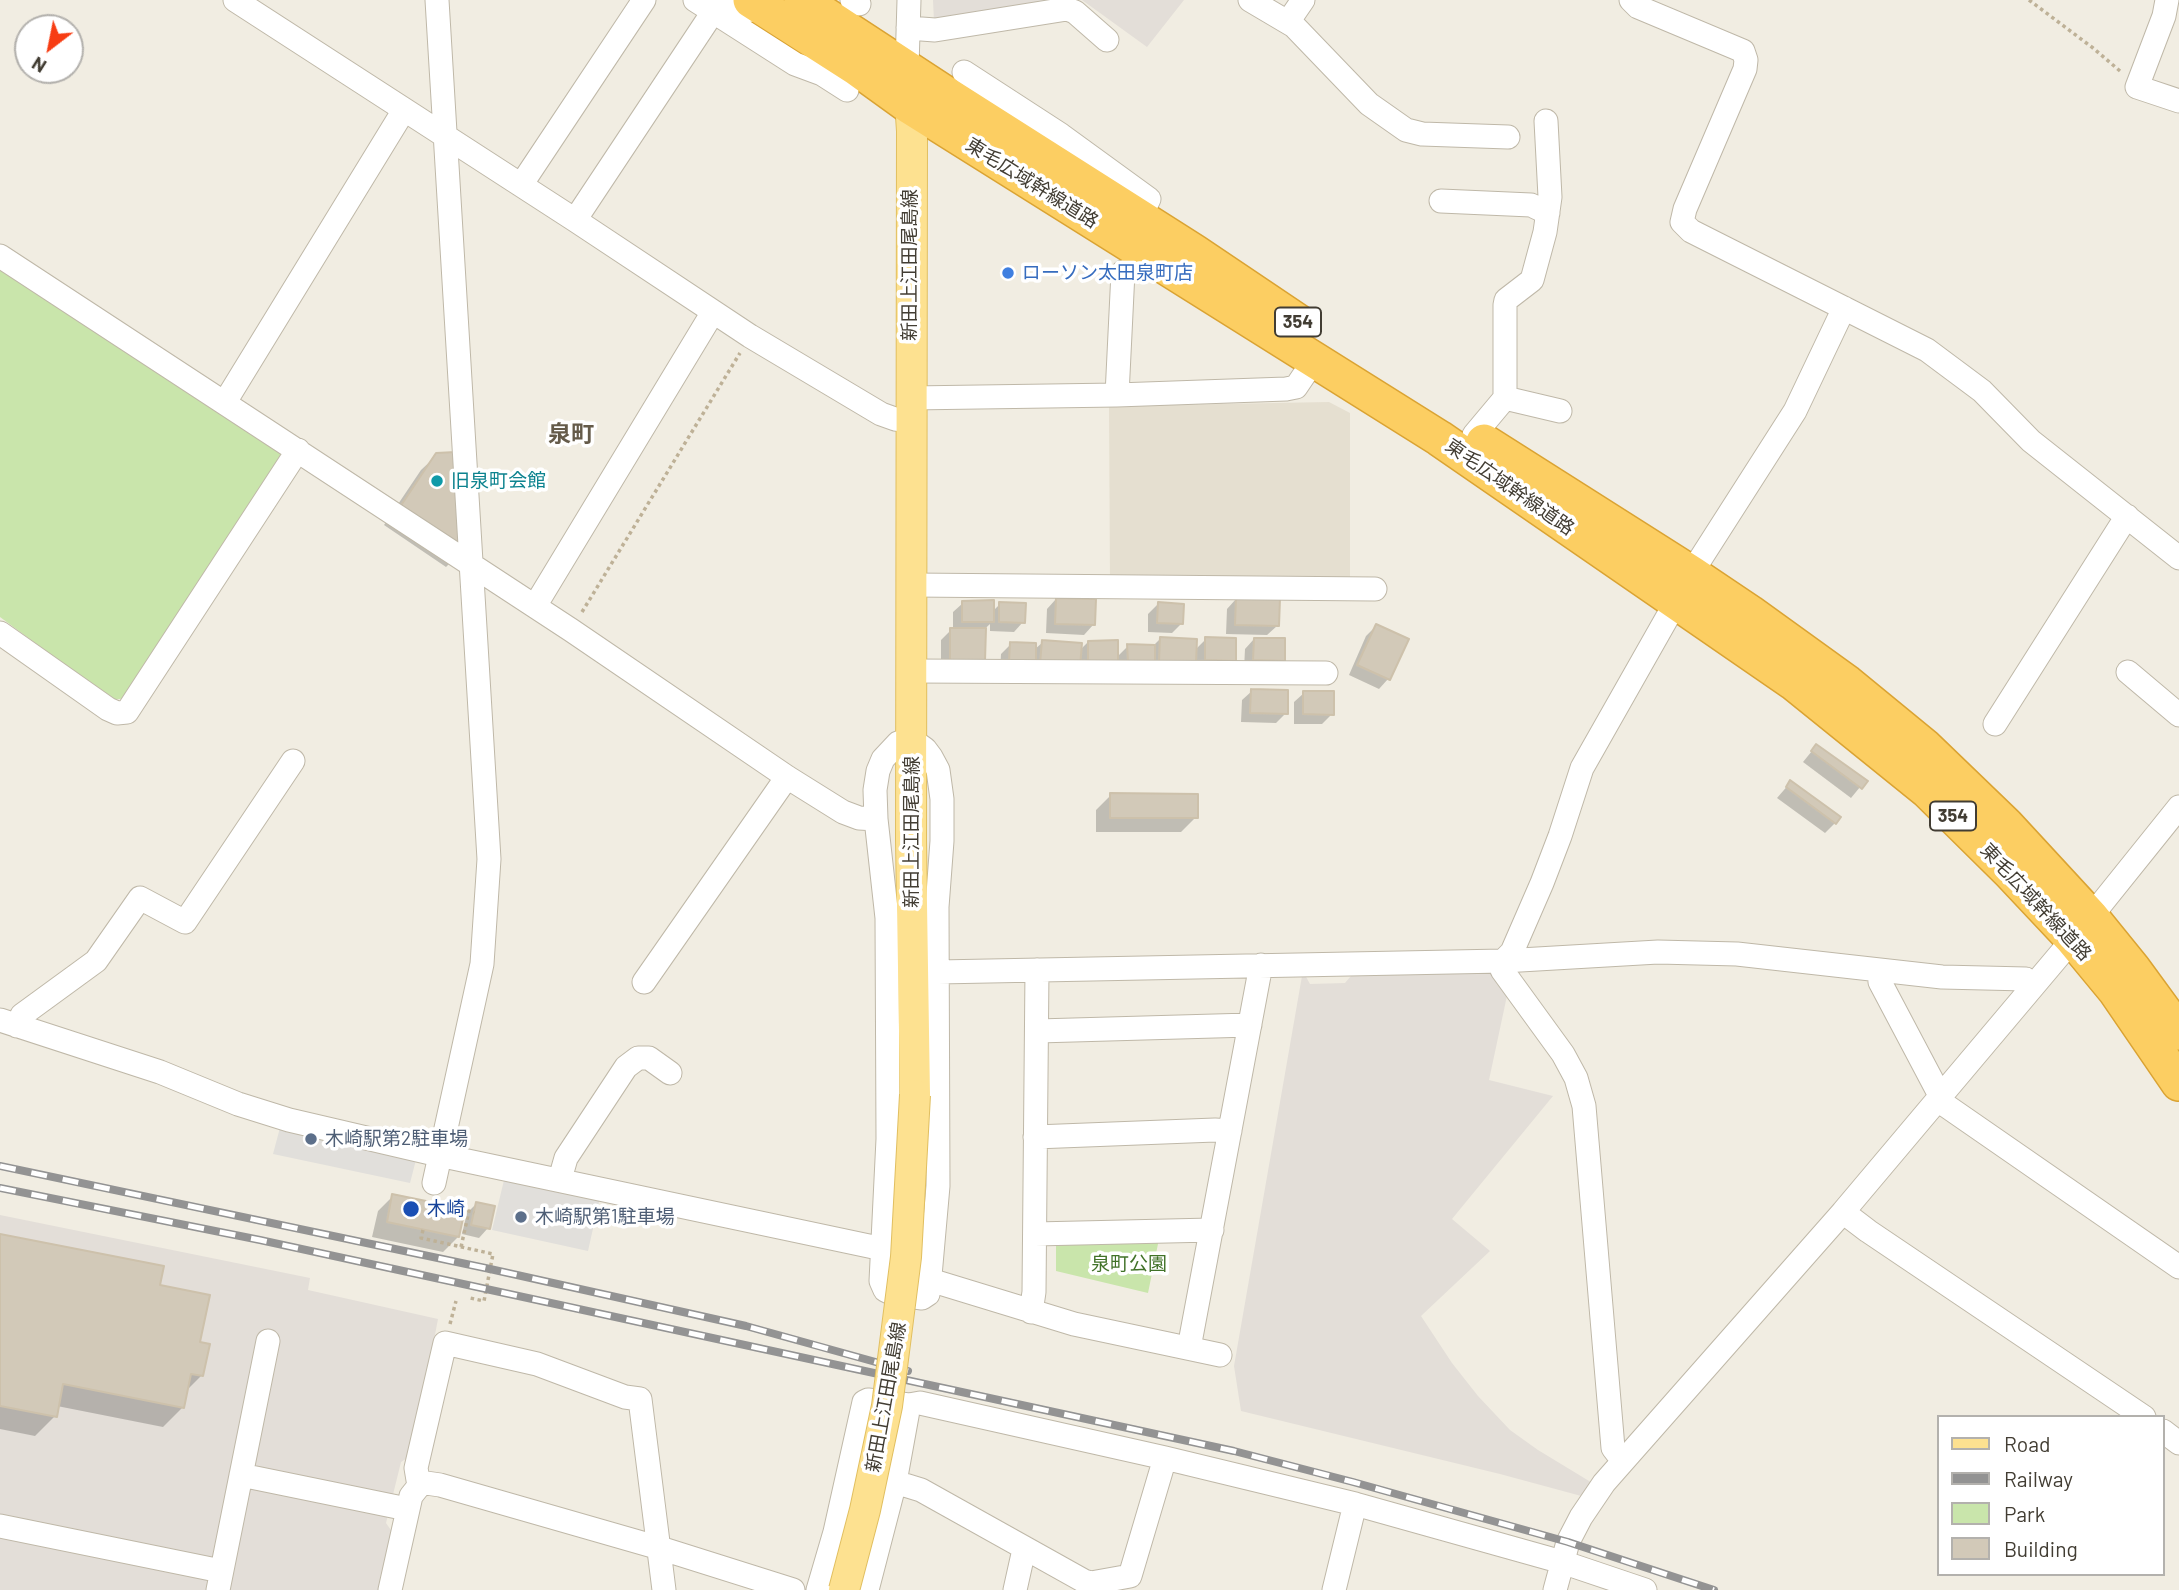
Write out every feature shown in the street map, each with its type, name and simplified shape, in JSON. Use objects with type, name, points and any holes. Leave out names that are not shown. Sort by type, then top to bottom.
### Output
[{"type":"highway","name":"東毛広域幹線道路","points":[[802,0],[907,68],[1054,146],[1140,217],[1579,502],[1684,587]]},
{"type":"highway","name":"東毛広域幹線道路","points":[[757,4],[857,68],[911,107],[1439,438],[1684,587],[1837,676],[1924,747],[2006,825],[2081,928],[2116,991],[2179,1083]]},
{"type":"highway","name":"東毛広域幹線道路","points":[[2081,928],[2133,969],[2179,1032]]},
{"type":"main road","name":"新田上江田尾島線","points":[[844,1590],[865,1510],[887,1406],[906,1257],[915,1095],[911,740],[911,107],[907,68]]},
{"type":"street","points":[[235,0],[750,336],[881,414],[895,419],[911,409],[1296,387],[1315,359]]},
{"type":"street","points":[[434,1183],[482,964],[488,872],[437,0]]},
{"type":"street","points":[[521,185],[644,0]]},
{"type":"street","points":[[907,68],[909,0]]},
{"type":"street","points":[[1250,0],[1288,22],[1369,104],[1406,130],[1422,134],[1508,137]]},
{"type":"street","points":[[1288,22],[1303,0]]},
{"type":"street","points":[[1631,0],[1638,8],[1743,51],[1746,60],[1745,69],[1685,209],[1682,222],[1692,231],[1927,350],[1982,391],[2031,441],[2179,558]]},
{"type":"street","points":[[2167,0],[2164,16],[2137,87],[2179,101]]},
{"type":"street","points":[[704,6],[740,11],[757,4]]},
{"type":"street","points":[[575,220],[704,6]]},
{"type":"street","points":[[704,6],[795,64],[822,74],[847,90]]},
{"type":"street","points":[[908,27],[936,30],[1068,9],[1107,40]]},
{"type":"street","points":[[964,72],[1054,146]]},
{"type":"street","points":[[225,402],[404,110]]},
{"type":"street","points":[[1474,435],[1505,398],[1505,305],[1535,274],[1550,197],[1546,121]]},
{"type":"street","points":[[1441,201],[1531,205],[1548,213]]},
{"type":"street","points":[[0,256],[571,629],[787,777],[843,812],[859,818],[876,819]]},
{"type":"street","points":[[1117,396],[1123,272]]},
{"type":"street","points":[[1623,1461],[1613,1448],[1584,1106],[1576,1078],[1563,1054],[1502,970],[1503,961],[1512,952],[1542,883],[1582,768],[1684,587],[1795,411],[1844,308]]},
{"type":"street","points":[[535,606],[713,312]]},
{"type":"street","points":[[1505,398],[1559,411]]},
{"type":"street","points":[[0,633],[108,709],[117,713],[127,712],[298,450]]},
{"type":"street","points":[[1995,724],[2127,516]]},
{"type":"street","points":[[912,585],[1375,589]]},
{"type":"street","points":[[913,671],[1326,673]]},
{"type":"street","points":[[2128,672],[2179,715]]},
{"type":"street","points":[[911,740],[925,749],[938,770],[942,799],[937,907],[939,1186],[928,1294],[922,1298],[892,1294],[885,1290],[881,1281],[888,1139],[887,918],[876,819],[875,790],[883,759],[898,743],[911,740]]},
{"type":"street","points":[[8,1023],[96,961],[140,898],[185,922],[293,761]]},
{"type":"street","points":[[644,982],[787,777]]},
{"type":"street","points":[[1555,1590],[1568,1542],[1604,1483],[1843,1212],[2179,807]]},
{"type":"street","points":[[938,972],[1503,961],[1658,952],[1724,954],[1942,977],[2026,979],[2034,984]]},
{"type":"street","points":[[1189,1348],[1261,965]]},
{"type":"street","points":[[1031,1312],[1034,1292],[1037,970]]},
{"type":"street","points":[[1879,970],[1880,982],[1945,1105],[2179,1268]]},
{"type":"street","points":[[8,1023],[160,1072],[238,1104],[289,1120],[439,1155],[883,1249]]},
{"type":"street","points":[[1038,1031],[1250,1025]]},
{"type":"street","points":[[560,1179],[566,1158],[626,1067],[638,1058],[649,1058],[670,1073]]},
{"type":"street","points":[[1035,1138],[1230,1131]]},
{"type":"street","points":[[1843,1212],[2141,1415]]},
{"type":"street","points":[[1035,1234],[1212,1230]]},
{"type":"street","points":[[930,1280],[1074,1324],[1220,1355]]},
{"type":"street","points":[[0,1526],[219,1581],[268,1341]]},
{"type":"street","points":[[419,1486],[416,1468],[445,1343],[537,1363],[625,1397],[640,1399],[664,1590]]},
{"type":"street","points":[[818,1590],[835,1532],[864,1402],[869,1400],[909,1405],[920,1403],[1355,1504],[1562,1562],[1645,1590]]},
{"type":"street","points":[[867,1590],[895,1482],[909,1405]]},
{"type":"street","points":[[895,1482],[921,1490],[1091,1583],[1130,1576],[1166,1458]]},
{"type":"street","points":[[241,1475],[407,1509]]},
{"type":"street","points":[[390,1590],[411,1496],[419,1486],[426,1483],[660,1548],[793,1590]]},
{"type":"street","points":[[1334,1590],[1355,1504]]},
{"type":"street","points":[[1014,1590],[1026,1549]]},
{"type":"path","points":[[2029,0],[2093,48],[2137,87]]},
{"type":"path","points":[[571,629],[750,336]]},
{"type":"path","points":[[461,1247],[469,1211],[474,1213]]},
{"type":"path","points":[[423,1230],[421,1238],[493,1254],[484,1301],[470,1298]]},
{"type":"shaded area","points":[[933,0],[1057,0],[934,22]]},
{"type":"shaded area","points":[[1082,0],[1184,0],[1147,47]]},
{"type":"shaded area","points":[[1329,402],[1350,413],[1350,580],[1110,579],[1109,406]]},
{"type":"shaded area","points":[[1356,970],[1493,970],[1508,991],[1489,1080],[1553,1096],[1452,1219],[1490,1251],[1421,1316],[1452,1363],[1510,1430],[1594,1484],[1585,1497],[1241,1411],[1234,1366],[1302,976],[1305,975],[1310,984],[1345,983]]},
{"type":"shaded area","name":"木崎駅第2駐車場","points":[[281,1124],[417,1156],[410,1183],[273,1154]]},
{"type":"shaded area","points":[[505,1176],[600,1197],[588,1251],[492,1230]]},
{"type":"shaded area","points":[[0,1215],[310,1278],[308,1290],[438,1319],[412,1455],[401,1462],[386,1523],[395,1536],[385,1590],[0,1590]]},
{"type":"green space","points":[[0,265],[288,454],[127,698],[112,700],[0,617]]},
{"type":"green space","name":"泉町公園","points":[[1159,1239],[1148,1293],[1056,1271],[1056,1242]]},
{"type":"building","name":"旧泉町会館","points":[[456,452],[462,553],[398,510],[436,453]]},
{"type":"building","points":[[1236,597],[1280,598],[1279,626],[1235,625]]},
{"type":"building","points":[[1056,598],[1096,599],[1095,625],[1055,624]]},
{"type":"building","points":[[994,600],[994,622],[962,622],[962,601]]},
{"type":"building","points":[[999,602],[1026,603],[1025,623],[999,622]]},
{"type":"building","points":[[1158,602],[1184,604],[1183,624],[1157,623]]},
{"type":"building","points":[[1376,624],[1409,639],[1390,680],[1357,665]]},
{"type":"building","points":[[950,628],[986,628],[985,661],[950,661]]},
{"type":"building","points":[[1160,637],[1197,639],[1196,663],[1159,661]]},
{"type":"building","points":[[1205,637],[1236,638],[1236,661],[1205,660]]},
{"type":"building","points":[[1254,638],[1285,638],[1285,661],[1253,660]]},
{"type":"building","points":[[1042,640],[1082,643],[1080,667],[1040,664]]},
{"type":"building","points":[[1118,640],[1118,661],[1088,661],[1088,641]]},
{"type":"building","points":[[1010,642],[1036,643],[1036,664],[1009,662]]},
{"type":"building","points":[[1127,644],[1155,645],[1155,662],[1128,662]]},
{"type":"building","points":[[1251,689],[1288,690],[1288,714],[1250,713]]},
{"type":"building","points":[[1303,691],[1334,691],[1334,715],[1303,714]]},
{"type":"building","points":[[1816,744],[1868,781],[1862,789],[1811,751]]},
{"type":"building","points":[[1790,780],[1841,817],[1836,824],[1786,787]]},
{"type":"building","points":[[1110,793],[1198,794],[1198,818],[1110,818]]},
{"type":"building","points":[[392,1194],[465,1209],[459,1237],[387,1222]]},
{"type":"building","points":[[476,1202],[495,1206],[490,1229],[471,1225]]},
{"type":"building","points":[[0,1234],[164,1266],[160,1285],[210,1295],[200,1342],[210,1344],[203,1376],[191,1374],[184,1408],[63,1384],[57,1417],[0,1406]]},
{"type":"railway","points":[[0,1166],[746,1326],[908,1371]]},
{"type":"railway","points":[[0,1188],[260,1240],[1234,1451],[1568,1542],[1714,1590]]},
{"type":"place","name":"ローソン太田泉町店","points":[[1008,273]]},
{"type":"place","name":"旧泉町会館","points":[[437,481]]},
{"type":"place","name":"木崎駅第2駐車場","points":[[311,1139]]},
{"type":"place","name":"木崎","points":[[411,1209]]},
{"type":"place","name":"木崎駅第1駐車場","points":[[521,1217]]},
{"type":"district","name":"泉町","points":[[571,434]]}]
